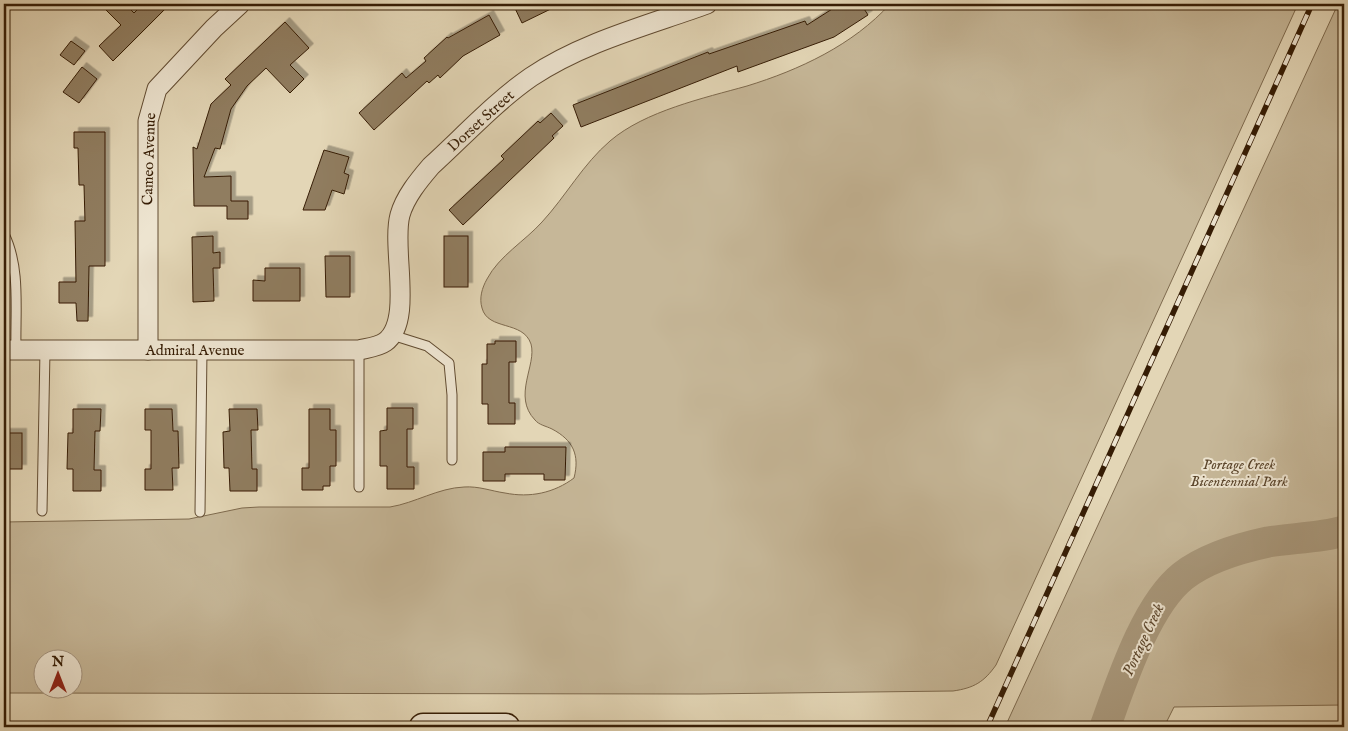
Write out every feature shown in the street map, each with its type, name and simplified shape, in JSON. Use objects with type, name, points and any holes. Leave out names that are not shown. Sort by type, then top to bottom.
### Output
[{"type":"street","name":"Cameo Avenue","points":[[148,350],[148,121],[152,103],[157,89],[171,73],[240,4]]},
{"type":"street","name":"Dorset Street","points":[[388,339],[397,327],[399,312],[398,228],[400,214],[408,198],[431,166],[515,90],[550,66],[604,41],[707,4]]},
{"type":"street","name":"Admiral Avenue","points":[[10,350],[359,350],[388,339]]},
{"type":"street","points":[[422,727],[506,727]]},
{"type":"lane","points":[[4,7],[7,4]]},
{"type":"lane","points":[[4,234],[10,246],[15,276],[10,350]]},
{"type":"lane","points":[[388,339],[426,346],[449,363],[452,395],[452,460]]},
{"type":"lane","points":[[42,511],[44,350]]},
{"type":"lane","points":[[200,512],[202,350]]},
{"type":"lane","points":[[359,350],[359,487]]},
{"type":"green space","points":[[890,4],[1298,4],[996,665],[983,680],[973,686],[953,691],[700,694],[82,693],[82,648],[32,648],[32,693],[4,693],[4,522],[189,519],[242,508],[259,507],[390,507],[445,490],[464,487],[524,495],[541,493],[550,491],[574,478],[576,462],[570,443],[559,433],[537,422],[528,411],[525,391],[531,361],[531,344],[521,331],[491,320],[482,308],[482,289],[492,271],[505,256],[542,222],[600,150],[624,131],[640,121],[657,114],[767,80],[805,64],[842,44],[859,32]]},
{"type":"green space","name":"Portage Creek Bicentennial Park","points":[[1338,4],[1344,4],[1344,705],[1174,707],[1164,727],[1005,727]]},
{"type":"building","points":[[100,4],[125,4],[134,13],[143,4],[170,4],[113,61],[99,46],[121,25]]},
{"type":"building","points":[[513,4],[561,4],[522,23]]},
{"type":"building","points":[[840,4],[861,4],[868,15],[834,37],[738,72],[737,66],[581,127],[573,105],[708,52],[709,54],[805,21],[807,25]]},
{"type":"building","points":[[489,15],[500,35],[463,56],[440,78],[438,75],[429,83],[427,81],[374,130],[359,113],[402,73],[406,78],[426,61],[424,58],[447,37]]},
{"type":"building","points":[[285,22],[309,48],[290,65],[304,79],[290,93],[266,68],[247,86],[231,109],[220,149],[215,148],[204,177],[231,176],[231,201],[248,201],[248,219],[227,219],[227,206],[194,206],[193,147],[197,149],[211,104],[231,85],[225,79]]},
{"type":"building","points":[[71,41],[85,51],[74,65],[60,55]]},
{"type":"building","points":[[82,67],[97,79],[79,103],[63,92]]},
{"type":"building","points":[[551,113],[563,126],[552,136],[554,138],[463,225],[449,210],[504,159],[501,156],[538,121],[540,123]]},
{"type":"building","points":[[74,132],[105,132],[105,266],[89,266],[88,321],[77,321],[76,303],[59,303],[59,282],[76,282],[75,221],[85,221],[84,185],[79,185],[78,148],[74,148]]},
{"type":"building","points":[[324,150],[349,157],[344,173],[349,175],[344,194],[332,190],[325,210],[303,210]]},
{"type":"building","points":[[213,236],[213,253],[220,252],[220,268],[213,268],[214,301],[193,302],[192,237]]},
{"type":"building","points":[[444,236],[468,236],[468,287],[444,287]]},
{"type":"building","points":[[325,256],[350,256],[350,297],[326,297]]},
{"type":"building","points":[[265,268],[300,268],[300,301],[253,301],[253,280],[265,281]]},
{"type":"building","points":[[495,341],[516,341],[516,362],[509,362],[509,403],[515,403],[515,424],[488,424],[488,404],[482,404],[482,364],[487,364],[487,344],[495,344]]},
{"type":"building","points":[[387,408],[413,408],[413,429],[407,429],[407,467],[414,467],[414,489],[387,489],[387,466],[380,466],[380,431],[387,430]]},
{"type":"building","points":[[73,409],[101,409],[100,431],[95,431],[94,470],[101,470],[101,491],[73,491],[73,469],[67,469],[68,433],[73,433]]},
{"type":"building","points":[[145,409],[172,409],[173,431],[178,431],[179,468],[172,468],[173,490],[145,490],[145,469],[151,469],[151,430],[145,430]]},
{"type":"building","points":[[229,409],[257,409],[258,430],[251,430],[252,469],[257,469],[257,491],[230,491],[229,468],[224,468],[223,432],[230,431]]},
{"type":"building","points":[[309,409],[330,409],[330,430],[336,430],[336,466],[330,466],[330,486],[323,486],[323,490],[302,490],[302,468],[309,468]]},
{"type":"building","points":[[4,433],[22,433],[22,469],[4,469]]},
{"type":"building","points":[[505,447],[566,447],[565,480],[544,480],[544,474],[505,474],[505,481],[483,481],[483,452],[505,452]]},
{"type":"waterway","name":"Portage Creek","points":[[1105,727],[1127,668],[1146,625],[1157,606],[1183,576],[1202,564],[1246,547],[1344,531]]},
{"type":"railway","points":[[987,727],[1312,4]]}]
